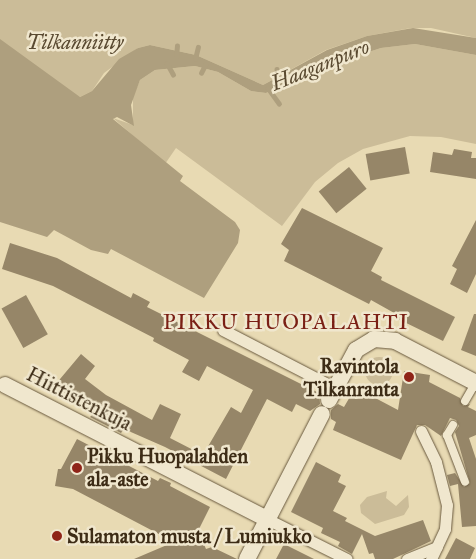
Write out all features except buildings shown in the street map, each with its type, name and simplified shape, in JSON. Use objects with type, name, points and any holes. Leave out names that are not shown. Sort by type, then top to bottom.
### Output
[{"type":"street","points":[[223,330],[332,394],[356,350],[374,339],[395,341],[476,382]]},
{"type":"street","name":"Hiittistenkuja","points":[[5,385],[267,519]]},
{"type":"street","points":[[247,559],[322,414]]},
{"type":"street","points":[[421,431],[436,462],[447,505],[445,529],[431,559]]},
{"type":"street","points":[[267,519],[347,559]]},
{"type":"street","points":[[407,559],[437,547]]},
{"type":"lane","points":[[466,401],[476,382]]},
{"type":"lane","points":[[453,425],[447,436],[465,482]]},
{"type":"green space","name":"Tilkanniitty","points":[[0,0],[476,0],[476,38],[431,28],[411,28],[367,36],[326,50],[263,85],[196,55],[150,45],[138,48],[104,73],[92,91],[80,97],[0,81]]},
{"type":"green space","points":[[415,44],[476,55],[476,144],[441,137],[410,136],[363,149],[338,163],[315,182],[282,226],[176,148],[165,164],[113,118],[133,125],[133,97],[140,80],[155,70],[195,66],[218,72],[251,91],[266,93],[320,68],[381,48]]},
{"type":"green space","points":[[379,357],[389,361],[393,371],[389,381],[379,385],[369,381],[365,371],[369,361]]},
{"type":"green space","points":[[387,491],[386,498],[396,506],[408,495],[409,507],[404,515],[375,524],[361,513],[360,505],[367,497]]},
{"type":"water","name":"Haaganpuro","points":[[413,28],[476,38],[476,55],[415,44],[381,48],[320,68],[266,93],[251,91],[218,72],[195,66],[155,70],[140,80],[131,105],[134,126],[117,117],[113,119],[183,176],[180,181],[235,222],[240,230],[238,243],[204,298],[111,249],[108,254],[91,250],[54,230],[47,237],[0,222],[0,39],[80,97],[92,91],[119,59],[138,48],[150,45],[196,55],[263,85],[327,50],[367,36]]},
{"type":"waterway","points":[[176,57],[177,46]]},
{"type":"waterway","points":[[195,59],[198,47]]},
{"type":"waterway","points":[[167,63],[173,74]]},
{"type":"waterway","points":[[201,73],[205,65]]},
{"type":"waterway","name":"Haaganpuro","points":[[277,69],[278,80]]},
{"type":"waterway","name":"Haaganpuro","points":[[268,88],[279,103]]},
{"type":"place","name":"Ravintola Tilkanranta","points":[[409,377]]},
{"type":"place","name":"Pikku Huopalahden ala-aste","points":[[77,468]]},
{"type":"place","name":"Sulamaton musta / Lumiukko","points":[[57,536]]},
{"type":"district","name":"PIKKU HUOPALAHTI","points":[[286,322]]}]
